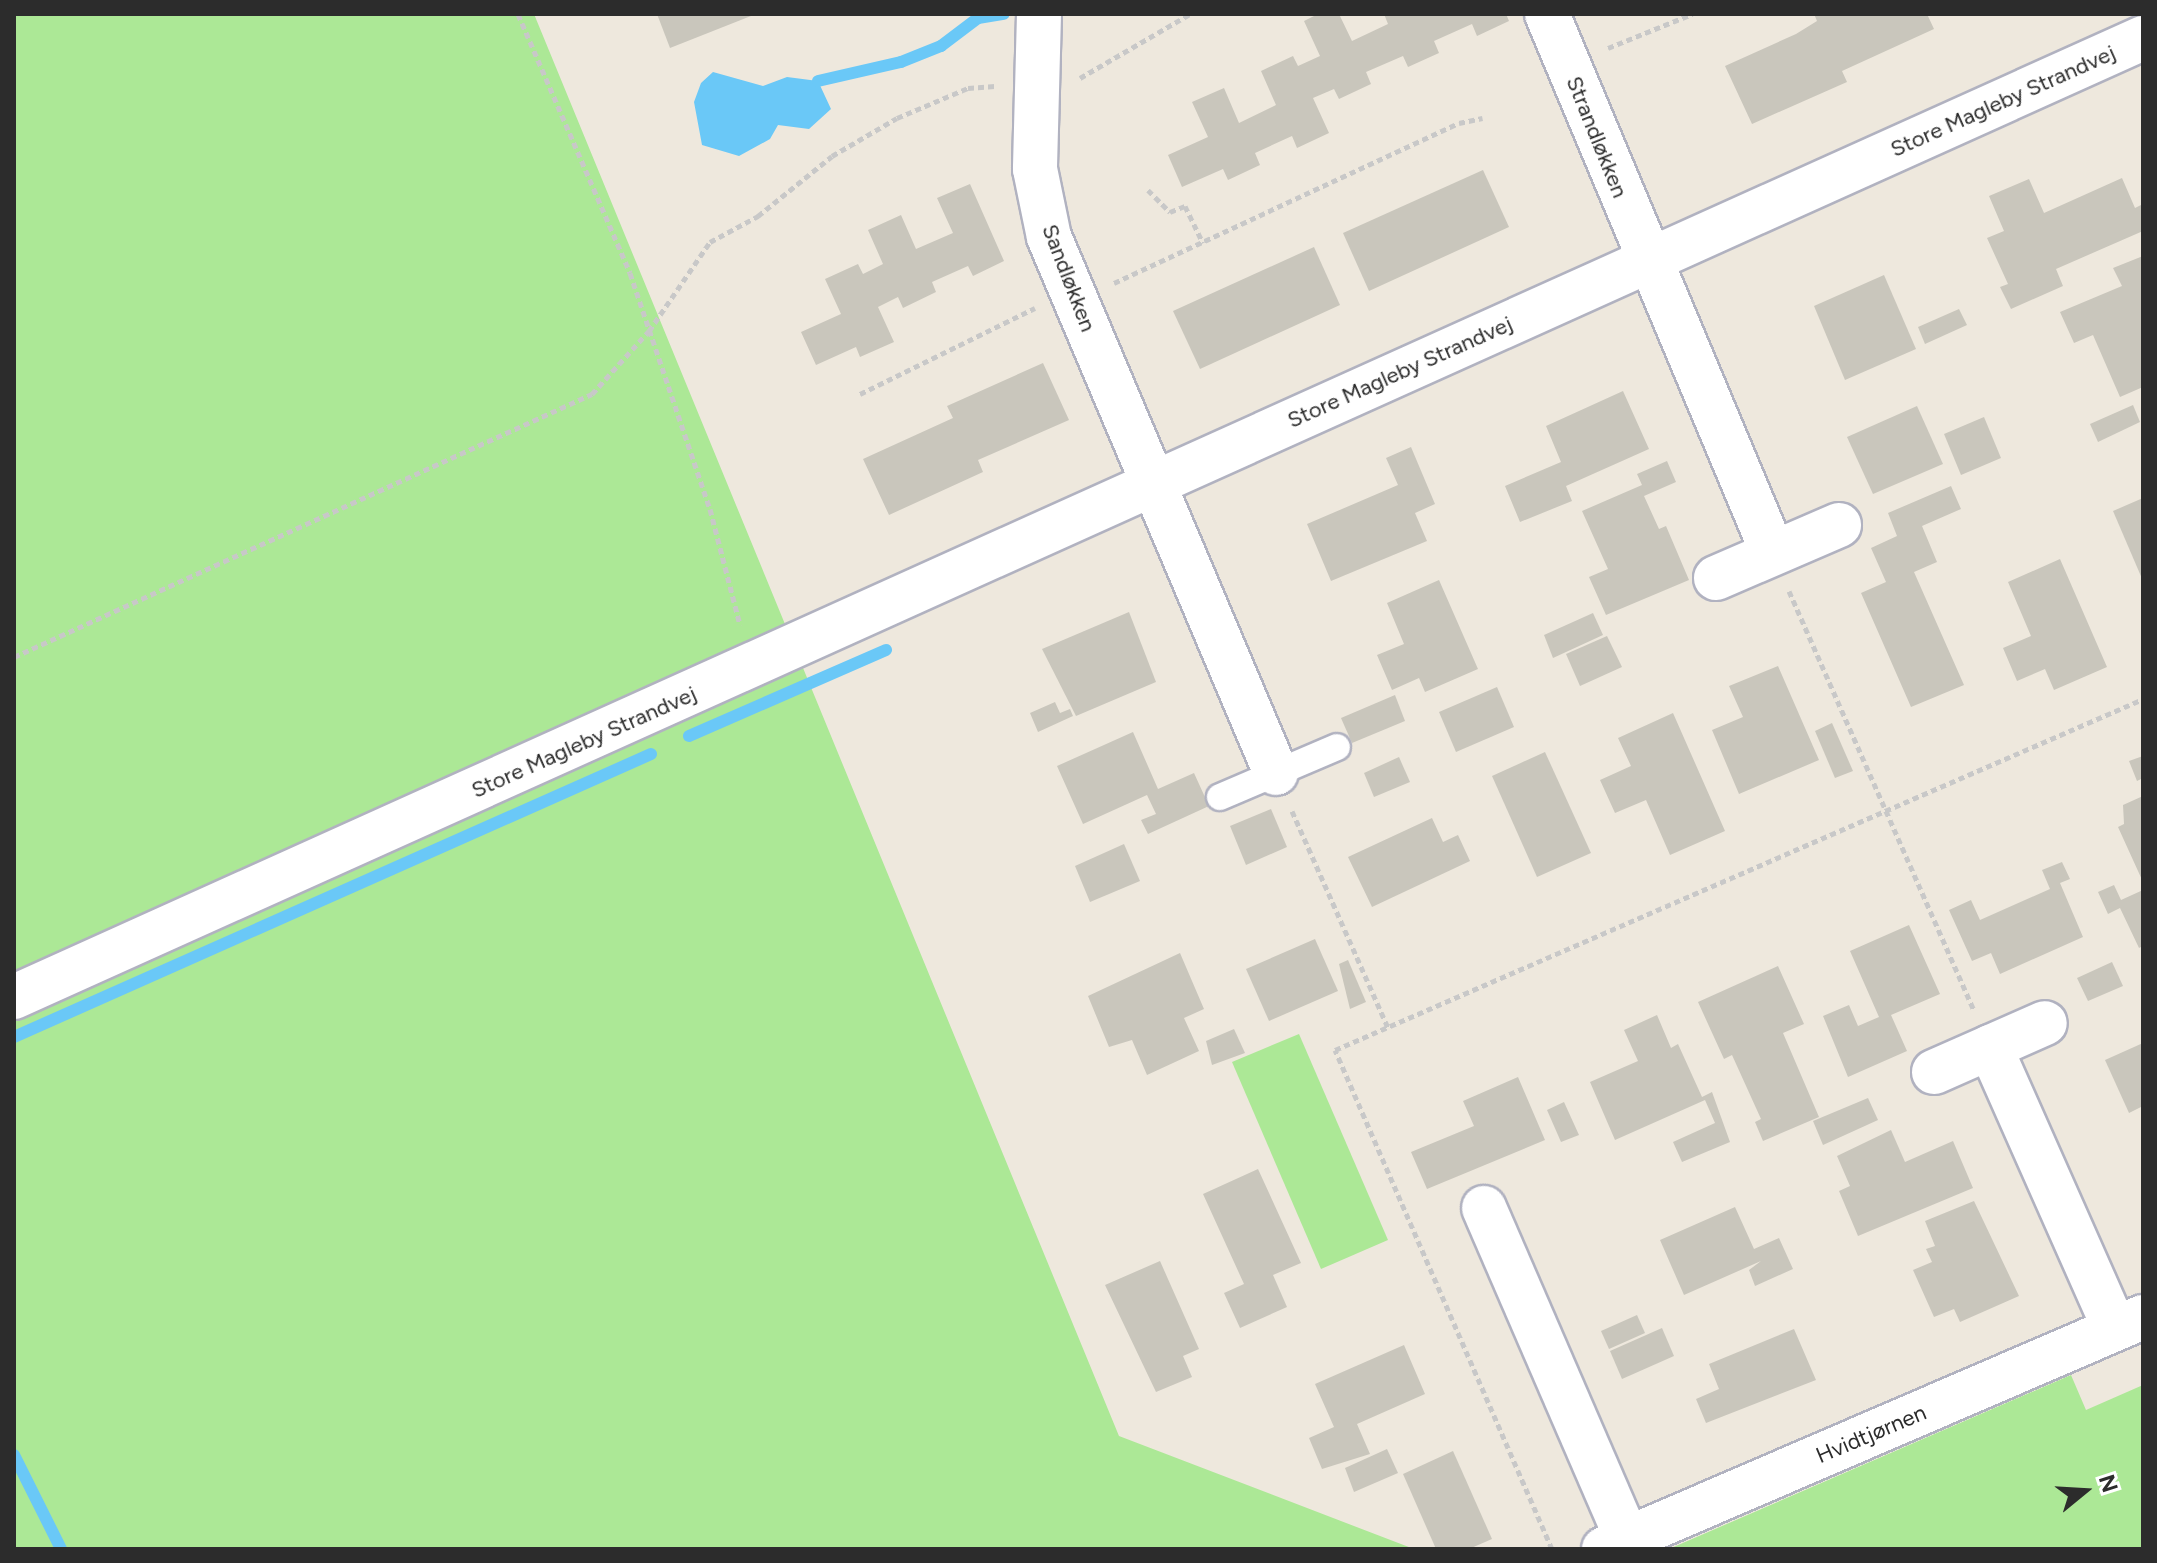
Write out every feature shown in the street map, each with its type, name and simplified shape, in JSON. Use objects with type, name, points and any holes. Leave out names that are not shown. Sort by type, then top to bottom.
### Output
[{"type":"street","name":"Sandløkken","points":[[1039,14],[1040,84],[1035,169],[1049,237],[1152,483]]},
{"type":"street","name":"Strandløkken","points":[[1547,14],[1647,261]]},
{"type":"street","name":"Store Magleby Strandvej","points":[[14,997],[1647,261],[2139,34]]},
{"type":"street","points":[[1647,261],[1773,553]]},
{"type":"street","points":[[1152,483],[1276,773]]},
{"type":"street","points":[[1716,578],[1839,525]]},
{"type":"street","points":[[1934,1072],[2045,1023]]},
{"type":"street","name":"Hvidtjørnen","points":[[1484,1208],[1616,1544],[2129,1323],[1990,1047]]},
{"type":"lane","points":[[1220,797],[1337,747]]},
{"type":"path","points":[[518,14],[630,273],[710,509],[750,666]]},
{"type":"path","points":[[14,657],[592,394],[649,331],[710,242],[758,216],[832,156],[897,118],[968,88],[1062,84],[1089,75],[1190,14]]},
{"type":"path","points":[[1567,63],[1692,14]]},
{"type":"path","points":[[860,394],[1074,295],[1203,243],[1459,123],[1482,118]]},
{"type":"path","points":[[1148,190],[1170,212],[1185,206],[1203,243]]},
{"type":"path","points":[[1773,553],[1990,1047]]},
{"type":"path","points":[[1552,1549],[1335,1050],[2143,699]]},
{"type":"path","points":[[1276,773],[1388,1028]]},
{"type":"green space","points":[[14,14],[534,14],[1119,1436],[1414,1549],[14,1549]]},
{"type":"green space","points":[[1299,1034],[1388,1240],[1321,1269],[1232,1062]]},
{"type":"green space","points":[[2071,1375],[2086,1410],[2143,1385],[2143,1549],[1669,1549]]},
{"type":"water","points":[[713,72],[763,86],[787,77],[818,81],[831,109],[809,129],[778,125],[770,139],[739,156],[702,145],[694,102],[701,83]]},
{"type":"building","points":[[657,14],[756,14],[670,48]]},
{"type":"building","points":[[1318,14],[1339,14],[1352,41],[1388,24],[1384,14],[1506,14],[1509,21],[1477,36],[1472,24],[1434,41],[1439,53],[1408,67],[1403,56],[1366,72],[1371,84],[1339,99],[1334,89],[1313,98],[1329,133],[1297,148],[1292,136],[1255,153],[1260,165],[1228,180],[1223,169],[1182,187],[1168,155],[1208,137],[1192,102],[1224,88],[1239,123],[1276,105],[1261,71],[1293,56],[1298,66],[1320,56],[1304,21]]},
{"type":"building","points":[[1814,14],[1927,14],[1934,29],[1842,71],[1847,82],[1752,124],[1725,66],[1796,34],[1817,21]]},
{"type":"building","points":[[1483,170],[1509,227],[1369,291],[1343,233]]},
{"type":"building","points":[[2122,178],[2135,208],[2143,204],[2143,231],[2056,269],[2063,286],[2011,309],[2000,287],[2008,284],[1987,238],[2004,231],[1989,196],[2029,179],[2044,213]]},
{"type":"building","points":[[970,184],[1004,261],[973,276],[968,266],[932,282],[936,292],[903,308],[898,297],[878,307],[894,342],[860,357],[856,347],[816,365],[801,332],[841,314],[825,279],[858,264],[863,274],[883,264],[868,230],[901,215],[916,249],[953,233],[937,198]]},
{"type":"building","points":[[1314,247],[1340,305],[1200,369],[1173,311]]},
{"type":"building","points":[[2143,256],[2143,387],[2120,397],[2093,335],[2074,343],[2060,312],[2122,286],[2113,268]]},
{"type":"building","points":[[1884,275],[1916,349],[1845,380],[1814,306]]},
{"type":"building","points":[[1959,309],[1967,325],[1925,344],[1918,327]]},
{"type":"building","points":[[1043,363],[1069,420],[978,460],[983,472],[889,515],[863,459],[953,418],[947,406]]},
{"type":"building","points":[[1623,391],[1649,449],[1566,486],[1572,501],[1520,522],[1505,486],[1561,462],[1546,426]]},
{"type":"building","points":[[2133,405],[2140,422],[2098,442],[2090,424]]},
{"type":"building","points":[[1917,406],[1943,464],[1873,494],[1847,437]]},
{"type":"building","points":[[1984,417],[2001,458],[1961,475],[1944,434]]},
{"type":"building","points":[[1411,447],[1435,504],[1415,513],[1427,541],[1331,581],[1307,524],[1398,485],[1386,458]]},
{"type":"building","points":[[1667,461],[1676,482],[1644,496],[1659,529],[1666,526],[1689,580],[1606,615],[1589,577],[1608,569],[1582,511],[1642,485],[1637,474]]},
{"type":"building","points":[[1951,486],[1961,509],[1922,526],[1937,562],[1914,572],[1964,685],[1911,707],[1861,593],[1886,582],[1871,548],[1897,536],[1888,513]]},
{"type":"building","points":[[2143,498],[2143,581],[2113,511]]},
{"type":"building","points":[[2060,559],[2107,667],[2054,690],[2045,669],[2017,681],[2003,648],[2031,636],[2008,582]]},
{"type":"building","points":[[1439,580],[1478,669],[1425,692],[1419,678],[1392,690],[1377,655],[1404,644],[1387,603]]},
{"type":"building","points":[[1129,612],[1156,682],[1076,716],[1042,649]]},
{"type":"building","points":[[1593,613],[1603,635],[1553,658],[1544,635]]},
{"type":"building","points":[[1607,636],[1622,667],[1580,686],[1566,654]]},
{"type":"building","points":[[1778,666],[1819,760],[1739,794],[1712,730],[1743,717],[1729,686]]},
{"type":"building","points":[[1497,687],[1514,727],[1456,752],[1439,712]]},
{"type":"building","points":[[1395,695],[1405,721],[1352,743],[1341,718]]},
{"type":"building","points":[[1055,702],[1060,713],[1070,709],[1073,716],[1038,732],[1030,713]]},
{"type":"building","points":[[1673,713],[1725,831],[1670,855],[1646,800],[1615,813],[1600,780],[1631,766],[1618,738]]},
{"type":"building","points":[[1832,723],[1853,771],[1835,778],[1815,731]]},
{"type":"building","points":[[1133,732],[1158,789],[1194,773],[1209,806],[1148,834],[1141,820],[1156,814],[1147,795],[1083,824],[1057,766]]},
{"type":"building","points":[[1545,752],[1591,853],[1537,877],[1492,776]]},
{"type":"building","points":[[2143,756],[2143,778],[2137,781],[2129,761]]},
{"type":"building","points":[[1399,757],[1410,782],[1374,797],[1364,773]]},
{"type":"building","points":[[2143,796],[2143,882],[2118,827],[2124,824],[2123,805]]},
{"type":"building","points":[[1271,809],[1287,847],[1246,865],[1230,826]]},
{"type":"building","points":[[1432,818],[1443,842],[1458,835],[1470,861],[1372,907],[1348,857]]},
{"type":"building","points":[[1124,844],[1140,881],[1090,902],[1075,866]]},
{"type":"building","points":[[2062,862],[2070,879],[2060,883],[2083,937],[2000,974],[1991,953],[1972,961],[1949,910],[1971,900],[1980,920],[2050,889],[2042,870]]},
{"type":"building","points":[[2114,885],[2121,900],[2143,890],[2143,946],[2139,948],[2120,908],[2108,914],[2098,892]]},
{"type":"building","points":[[1909,925],[1940,994],[1891,1015],[1907,1051],[1848,1077],[1823,1016],[1849,1005],[1858,1026],[1879,1017],[1850,951]]},
{"type":"building","points":[[1315,939],[1338,991],[1269,1021],[1246,969]]},
{"type":"building","points":[[1180,953],[1204,1009],[1184,1018],[1199,1051],[1147,1075],[1132,1040],[1109,1047],[1088,996]]},
{"type":"building","points":[[1348,960],[1366,1002],[1350,1009],[1339,964]]},
{"type":"building","points":[[2112,962],[2123,986],[2088,1001],[2077,978]]},
{"type":"building","points":[[1778,966],[1804,1024],[1783,1033],[1819,1117],[1763,1141],[1755,1122],[1761,1119],[1732,1055],[1724,1059],[1698,1002]]},
{"type":"building","points":[[1657,1015],[1671,1048],[1678,1044],[1702,1097],[1712,1092],[1730,1142],[1682,1162],[1673,1142],[1715,1123],[1705,1100],[1615,1140],[1590,1082],[1638,1061],[1624,1030]]},
{"type":"building","points":[[1234,1029],[1245,1053],[1212,1065],[1206,1041]]},
{"type":"building","points":[[2143,1043],[2143,1106],[2129,1113],[2105,1060]]},
{"type":"building","points":[[1518,1077],[1545,1140],[1427,1189],[1411,1152],[1474,1126],[1463,1101]]},
{"type":"building","points":[[1868,1098],[1878,1120],[1823,1145],[1813,1121]]},
{"type":"building","points":[[1564,1102],[1579,1135],[1561,1142],[1547,1110]]},
{"type":"building","points":[[1891,1130],[1905,1162],[1953,1141],[1973,1188],[1858,1236],[1839,1191],[1850,1186],[1837,1156]]},
{"type":"building","points":[[1258,1169],[1301,1263],[1273,1275],[1287,1307],[1240,1328],[1224,1293],[1244,1284],[1203,1194]]},
{"type":"building","points":[[1974,1201],[2019,1296],[1960,1322],[1954,1309],[1934,1317],[1913,1270],[1932,1262],[1926,1249],[1935,1246],[1925,1221]]},
{"type":"building","points":[[1735,1207],[1754,1249],[1779,1238],[1793,1269],[1755,1286],[1749,1270],[1761,1261],[1684,1295],[1660,1240]]},
{"type":"building","points":[[1160,1261],[1199,1349],[1183,1356],[1192,1377],[1156,1392],[1105,1285]]},
{"type":"building","points":[[1637,1315],[1645,1333],[1609,1349],[1601,1331]]},
{"type":"building","points":[[1662,1328],[1674,1356],[1622,1379],[1610,1351]]},
{"type":"building","points":[[1794,1329],[1816,1380],[1706,1423],[1696,1399],[1719,1389],[1709,1364]]},
{"type":"building","points":[[1404,1345],[1425,1394],[1357,1424],[1370,1454],[1322,1469],[1309,1438],[1334,1427],[1315,1384]]},
{"type":"building","points":[[1387,1449],[1398,1473],[1354,1492],[1345,1468]]},
{"type":"building","points":[[1453,1451],[1492,1539],[1469,1549],[1436,1549],[1403,1474]]},
{"type":"waterway","points":[[818,81],[901,62],[941,46],[978,18],[1004,14]]},
{"type":"waterway","points":[[689,736],[886,650]]},
{"type":"waterway","points":[[14,1037],[651,754]]},
{"type":"waterway","points":[[14,1455],[61,1549]]}]
